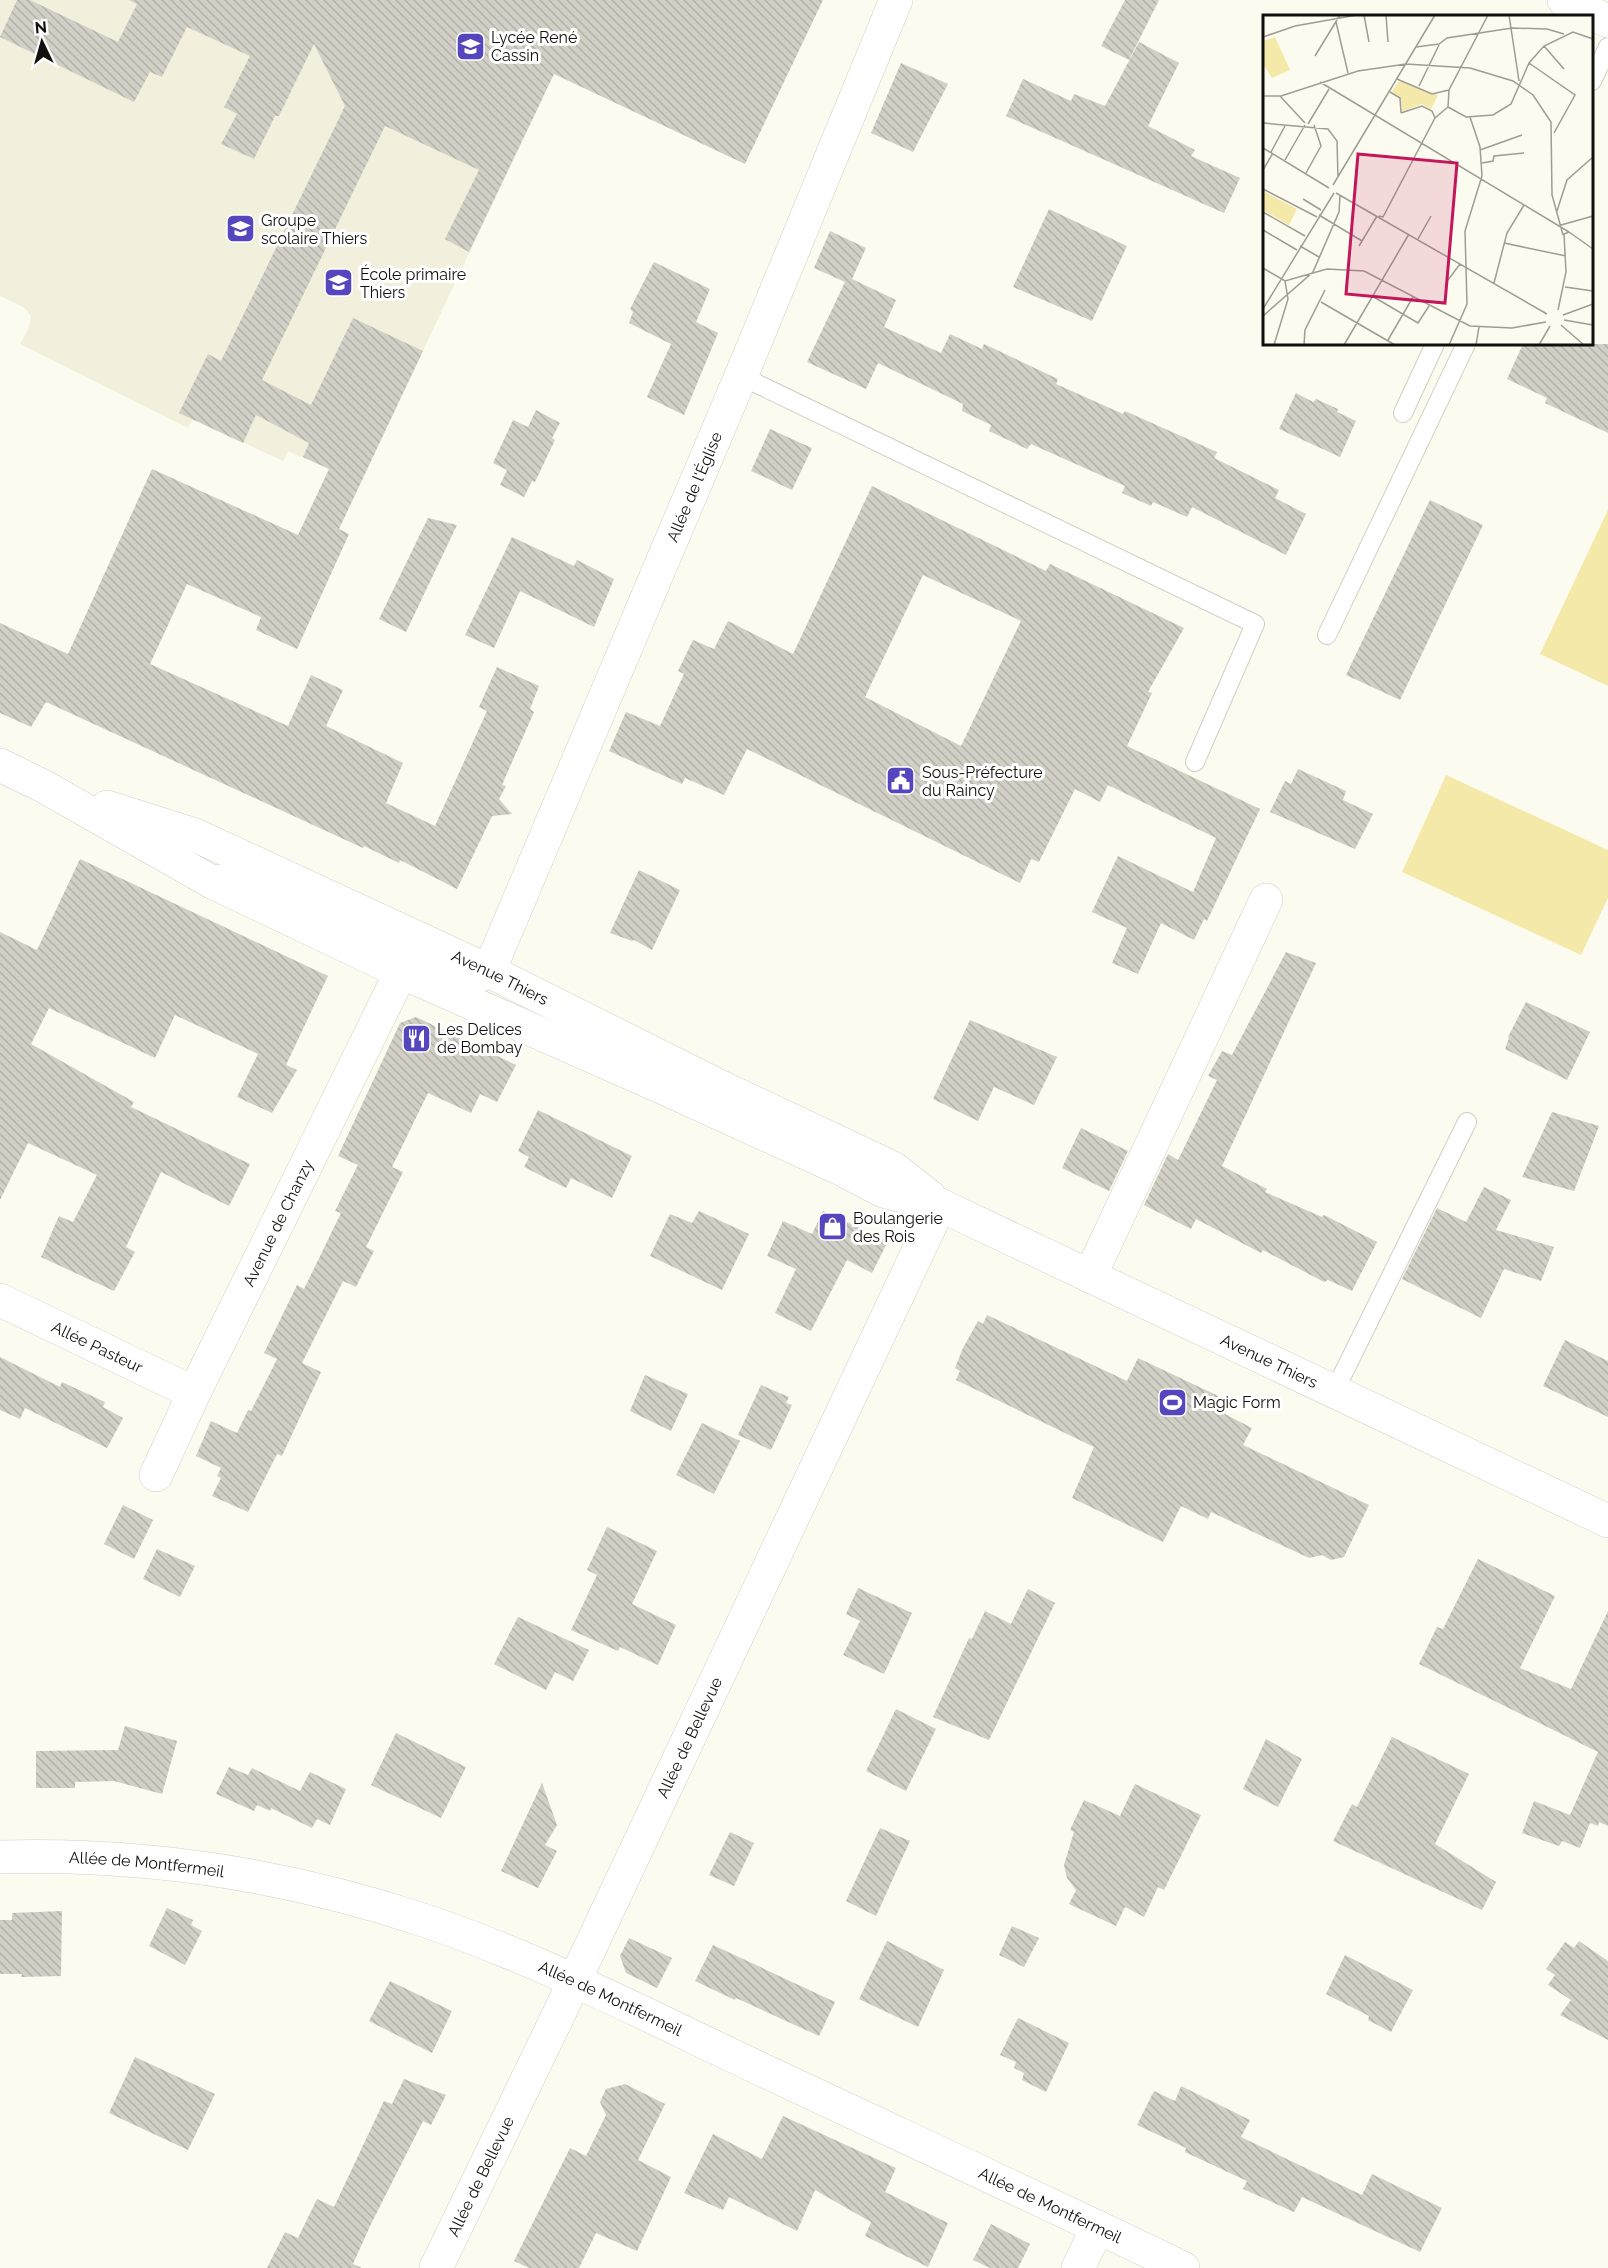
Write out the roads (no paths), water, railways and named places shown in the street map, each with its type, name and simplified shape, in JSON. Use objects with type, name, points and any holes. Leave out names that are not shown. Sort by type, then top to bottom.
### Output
[{"type":"street","name":"Allée de l'Église","points":[[489,971],[741,376],[896,0]]},
{"type":"street","name":"Avenue Thiers","points":[[0,765],[43,786],[213,882],[401,972],[679,1095],[841,1169],[883,1191],[940,1205],[1605,1521]]},
{"type":"street","name":"Avenue Thiers","points":[[43,786],[195,836],[489,971],[719,1086],[893,1168],[940,1205]]},
{"type":"street","points":[[213,882],[250,879],[467,981],[489,971]]},
{"type":"street","points":[[1090,1276],[1266,900]]},
{"type":"street","name":"Avenue de Chanzy","points":[[156,1475],[401,972]]},
{"type":"street","name":"Allée de Bellevue","points":[[436,2268],[940,1205]]},
{"type":"street","name":"Allée Pasteur","points":[[0,1300],[194,1393]]},
{"type":"street","name":"Allée de Montfermeil","points":[[0,1857],[107,1857],[176,1864],[271,1880],[426,1922],[574,1980],[1184,2268]]},
{"type":"street","points":[[1078,2268],[1098,2227]]},
{"type":"lane","points":[[1593,79],[1608,46]]},
{"type":"lane","points":[[1402,413],[1435,345]]},
{"type":"lane","points":[[1327,635],[1466,345]]},
{"type":"lane","points":[[741,376],[1255,624],[1195,762]]},
{"type":"lane","points":[[1334,1392],[1467,1122]]},
{"type":"place","name":"Lycée René Cassin","points":[[470,46]]},
{"type":"place","name":"Groupe scolaire Thiers","points":[[240,229]]},
{"type":"place","name":"École primaire Thiers","points":[[339,283]]},
{"type":"place","name":"Sous-Préfecture du Raincy","points":[[901,781]]},
{"type":"place","name":"Les Delices de Bombay","points":[[416,1038]]},
{"type":"place","name":"Boulangerie des Rois","points":[[832,1227]]},
{"type":"place","name":"Magic Form","points":[[1172,1402]]}]
